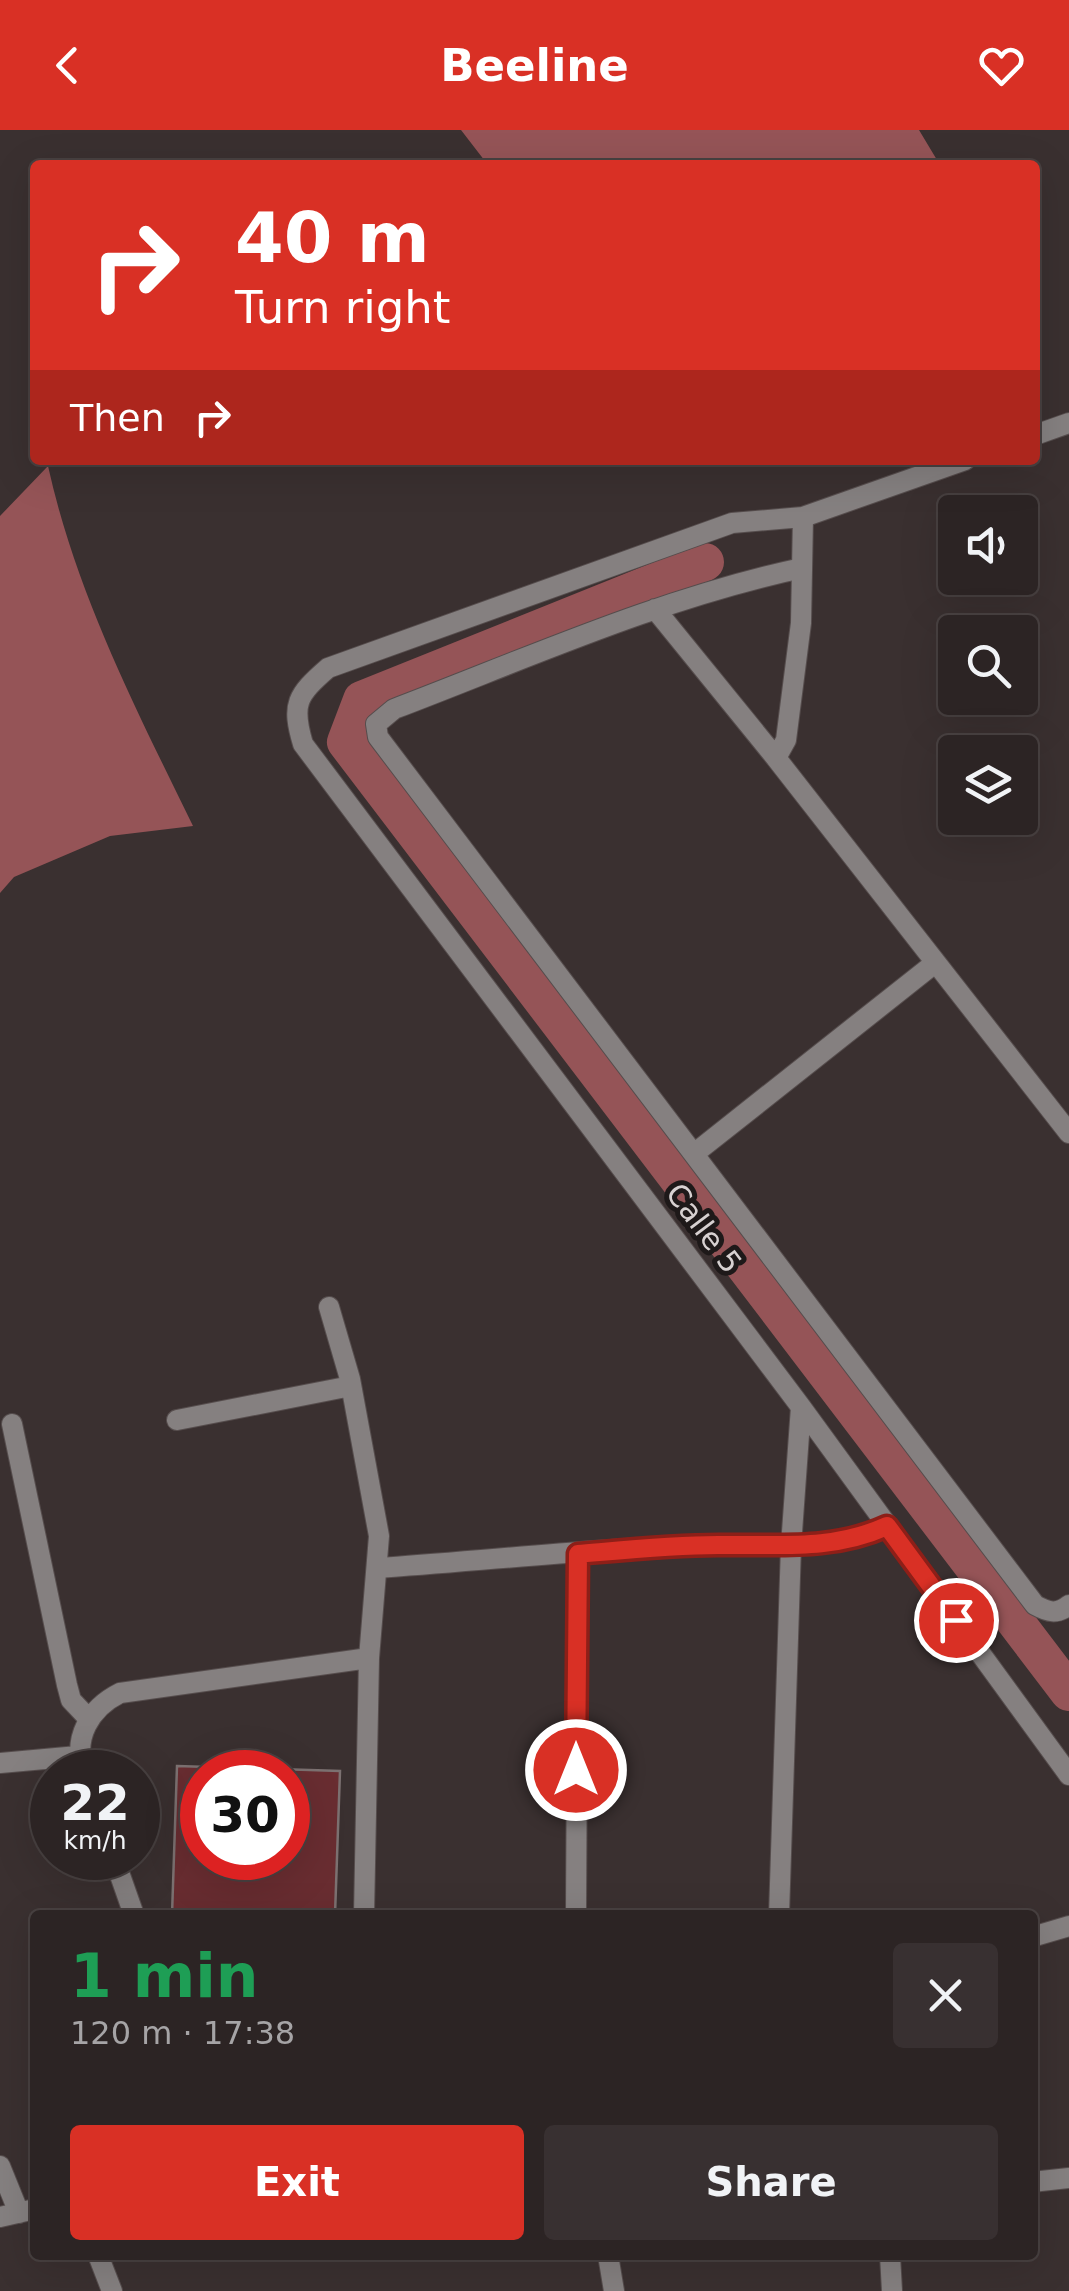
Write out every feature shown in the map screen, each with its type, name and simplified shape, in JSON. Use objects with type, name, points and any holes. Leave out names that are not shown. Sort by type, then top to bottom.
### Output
[{"type":"street","points":[[1040,433],[1069,423]]},
{"type":"street","points":[[776,758],[786,740],[801,623],[803,518],[951,465]]},
{"type":"street","name":"Calle 5","points":[[803,518],[732,523],[328,668],[303,690],[295,716],[303,744],[801,1407],[1069,1775]]},
{"type":"street","points":[[802,568],[754,578],[655,610],[394,709],[376,724],[378,737],[1035,1605],[1049,1612],[1061,1611],[1069,1605]]},
{"type":"street","points":[[655,610],[776,758],[1069,1133]]},
{"type":"street","points":[[695,1153],[935,963]]},
{"type":"street","points":[[329,1307],[351,1386],[379,1536],[368,1658],[364,1910]]},
{"type":"street","points":[[177,1420],[351,1386]]},
{"type":"street","points":[[779,1910],[790,1546],[801,1407]]},
{"type":"street","points":[[12,1424],[66,1685],[71,1700],[88,1718]]},
{"type":"street","points":[[378,1568],[715,1544],[790,1546],[859,1539],[887,1526]]},
{"type":"street","points":[[576,1910],[578,1554]]},
{"type":"street","points":[[83,1750],[88,1718],[103,1702],[120,1693],[368,1658]]},
{"type":"street","points":[[0,1763],[30,1763]]},
{"type":"street","points":[[122,1880],[132,1910]]},
{"type":"street","points":[[1038,1935],[1069,1926]]},
{"type":"street","points":[[0,2166],[18,2213]]},
{"type":"street","points":[[1038,2181],[1069,2178]]},
{"type":"street","points":[[100,2260],[112,2291]]},
{"type":"street","points":[[609,2260],[614,2291]]},
{"type":"street","points":[[890,2260],[892,2291]]},
{"type":"shaded area","points":[[461,130],[919,130],[937,160],[484,160]]},
{"type":"shaded area","points":[[48,466],[91,605],[193,826],[110,836],[14,877],[0,893],[0,516]]},
{"type":"building","points":[[177,1766],[180,1880],[310,1880],[310,1770],[340,1771],[335,1910],[172,1910]]},
{"type":"waterway","points":[[705,562],[362,700],[346,742],[1069,1692]]},
{"type":"route","points":[[576,1770],[578,1554],[715,1544],[790,1546],[836,1542],[859,1539],[887,1526],[956,1620]]}]
